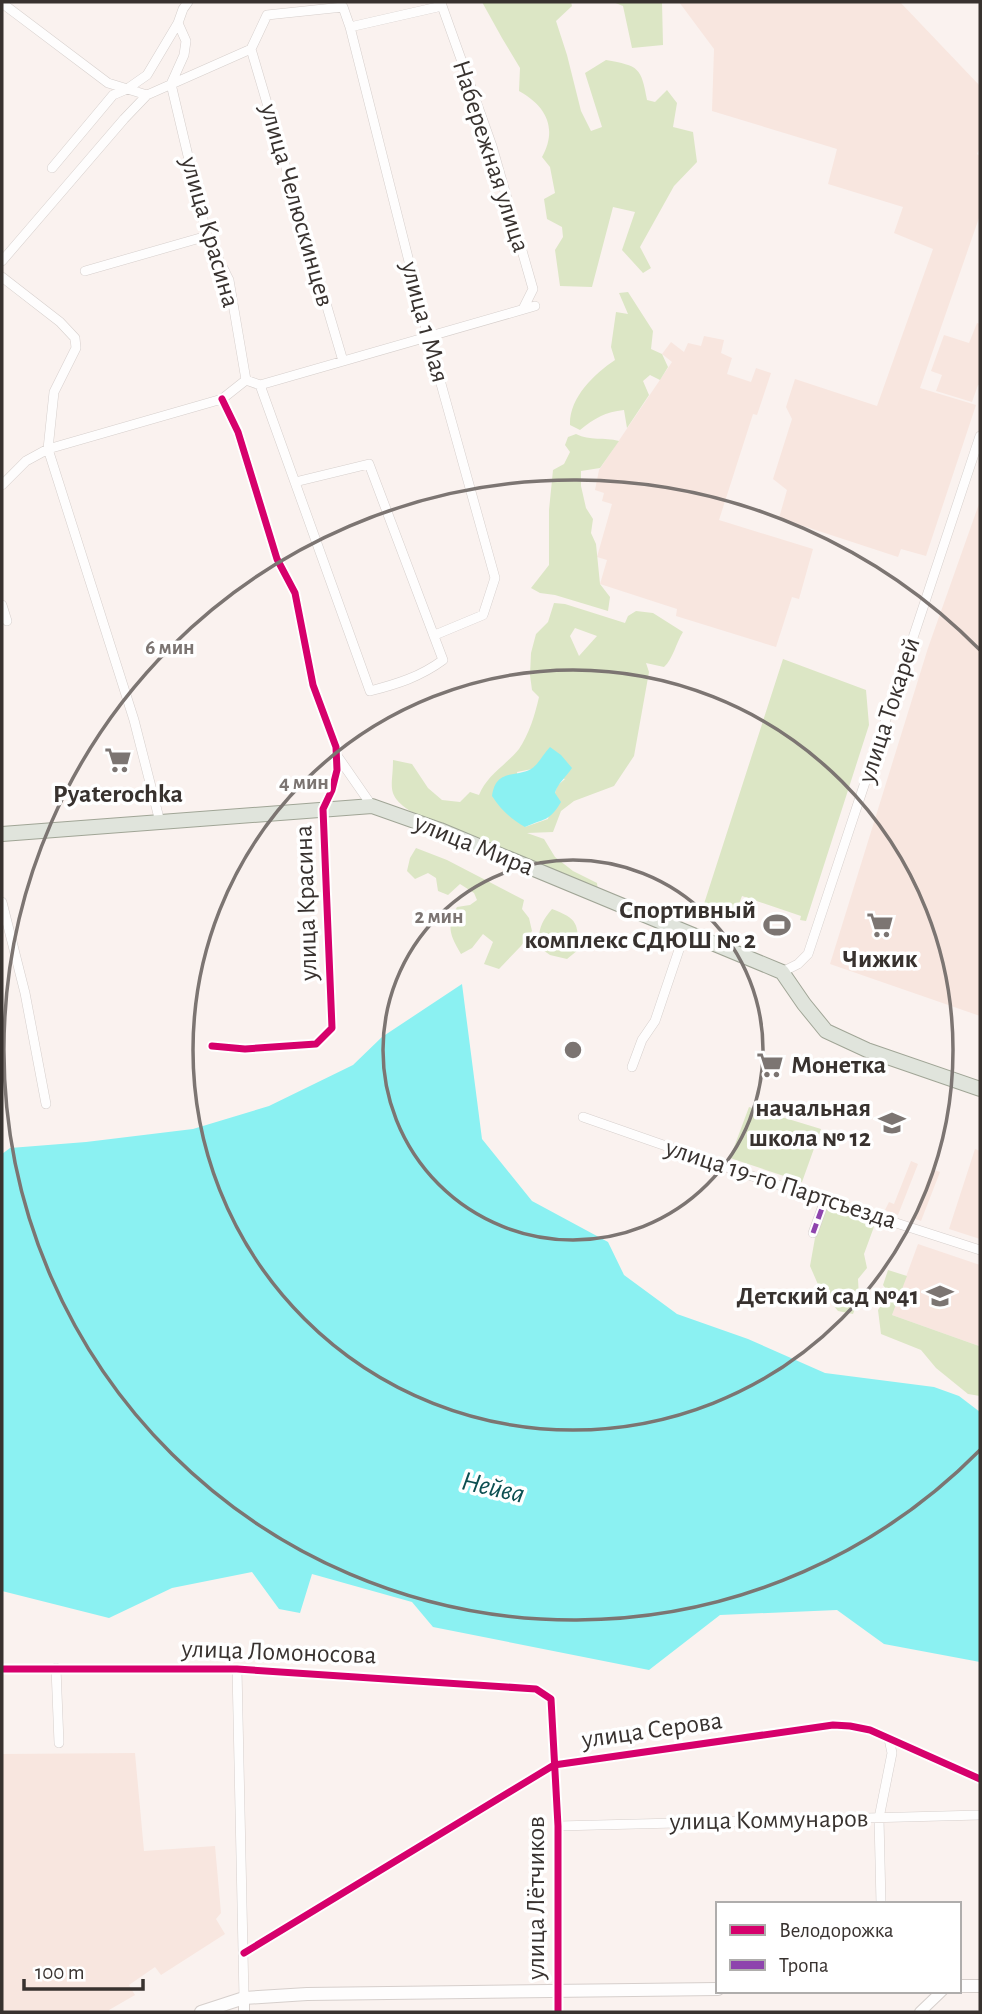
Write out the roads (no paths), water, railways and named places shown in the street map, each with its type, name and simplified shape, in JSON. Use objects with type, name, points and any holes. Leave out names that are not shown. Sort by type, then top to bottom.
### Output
[{"type":"main road","name":"улица Мира","points":[[372,806],[440,830],[782,972]]},
{"type":"main road","points":[[2,834],[372,806]]},
{"type":"main road","points":[[782,972],[826,1031],[867,1050],[980,1090]]},
{"type":"main road","points":[[961,1986],[980,1986]]},
{"type":"main road","points":[[201,2012],[244,1998],[307,1994],[716,1989]]},
{"type":"street","points":[[52,168],[113,95],[147,75],[188,2]]},
{"type":"street","points":[[2,3],[108,83],[147,95]]},
{"type":"street","points":[[2,261],[124,118],[147,95],[251,49],[267,15],[343,7],[350,27],[441,4]]},
{"type":"street","name":"Набережная улица","points":[[441,4],[492,146],[533,289],[523,309]]},
{"type":"street","points":[[171,84],[184,55],[186,41],[178,23]]},
{"type":"street","name":"улица 1 Мая","points":[[350,27],[428,337],[495,578],[483,615],[435,635]]},
{"type":"street","name":"улица Челюскинцев","points":[[251,49],[343,362]]},
{"type":"street","name":"улица Красина","points":[[171,84],[207,236],[229,280],[246,380]]},
{"type":"street","points":[[85,271],[207,236]]},
{"type":"street","points":[[2,277],[60,322],[75,338],[76,348],[54,392],[48,449],[134,720],[160,822]]},
{"type":"street","points":[[2,485],[26,461],[48,449],[222,399],[246,380],[260,385],[535,306]]},
{"type":"street","points":[[260,385],[370,691],[407,681],[427,672],[443,660],[369,464],[295,482]]},
{"type":"street","name":"улица Красина","points":[[212,1046],[245,1049],[316,1044],[332,1028],[323,809],[333,784],[338,757],[335,740],[313,685],[295,593],[277,559],[238,432],[222,399]]},
{"type":"street","name":"улица Токарей","points":[[782,972],[799,964],[808,954],[980,436]]},
{"type":"street","points":[[2,605],[7,621]]},
{"type":"street","points":[[338,757],[372,806]]},
{"type":"street","points":[[2,902],[25,993],[46,1104]]},
{"type":"street","points":[[632,1067],[642,1040],[655,1021],[685,932]]},
{"type":"street","name":"улица 19-го Партсъезда","points":[[583,1117],[980,1250]]},
{"type":"street","points":[[813,1233],[825,1199]]},
{"type":"street","points":[[56,1668],[60,1743]]},
{"type":"street","name":"улица Ломоносова","points":[[2,1669],[237,1669],[536,1689],[551,1699]]},
{"type":"street","points":[[237,1669],[244,2012]]},
{"type":"street","name":"улица Лётчиков","points":[[551,1699],[558,1826],[558,2012]]},
{"type":"street","name":"улица Серова","points":[[244,1953],[554,1765],[833,1725],[866,1729],[980,1779]]},
{"type":"street","points":[[881,1902],[879,1818],[892,1753],[889,1739]]},
{"type":"street","name":"улица Коммунаров","points":[[558,1826],[980,1815]]},
{"type":"street","points":[[920,2012],[940,1993]]},
{"type":"water","points":[[550,747],[572,768],[556,790],[561,802],[557,808],[546,819],[525,827],[499,806],[492,796],[494,787],[507,775],[525,772],[534,767]]},
{"type":"water","name":"Нейва","points":[[462,984],[482,1139],[532,1201],[608,1242],[624,1275],[677,1314],[748,1339],[825,1373],[934,1387],[959,1396],[980,1412],[980,1662],[884,1644],[837,1610],[720,1615],[649,1670],[433,1627],[412,1602],[312,1574],[300,1613],[279,1609],[252,1572],[172,1588],[109,1618],[2,1591],[2,1154],[10,1148],[193,1129],[269,1106],[353,1065],[382,1037]]},
{"type":"place","name":"Pyaterochka","points":[[118,760]]},
{"type":"place","name":"Спортивный комплекс СДЮШ № 2","points":[[777,925]]},
{"type":"place","name":"Чижик","points":[[880,925]]},
{"type":"place","name":"Монетка","points":[[770,1065]]},
{"type":"place","name":"начальная школа № 12","points":[[892,1123]]},
{"type":"place","name":"Детский сад №41","points":[[940,1296]]}]
